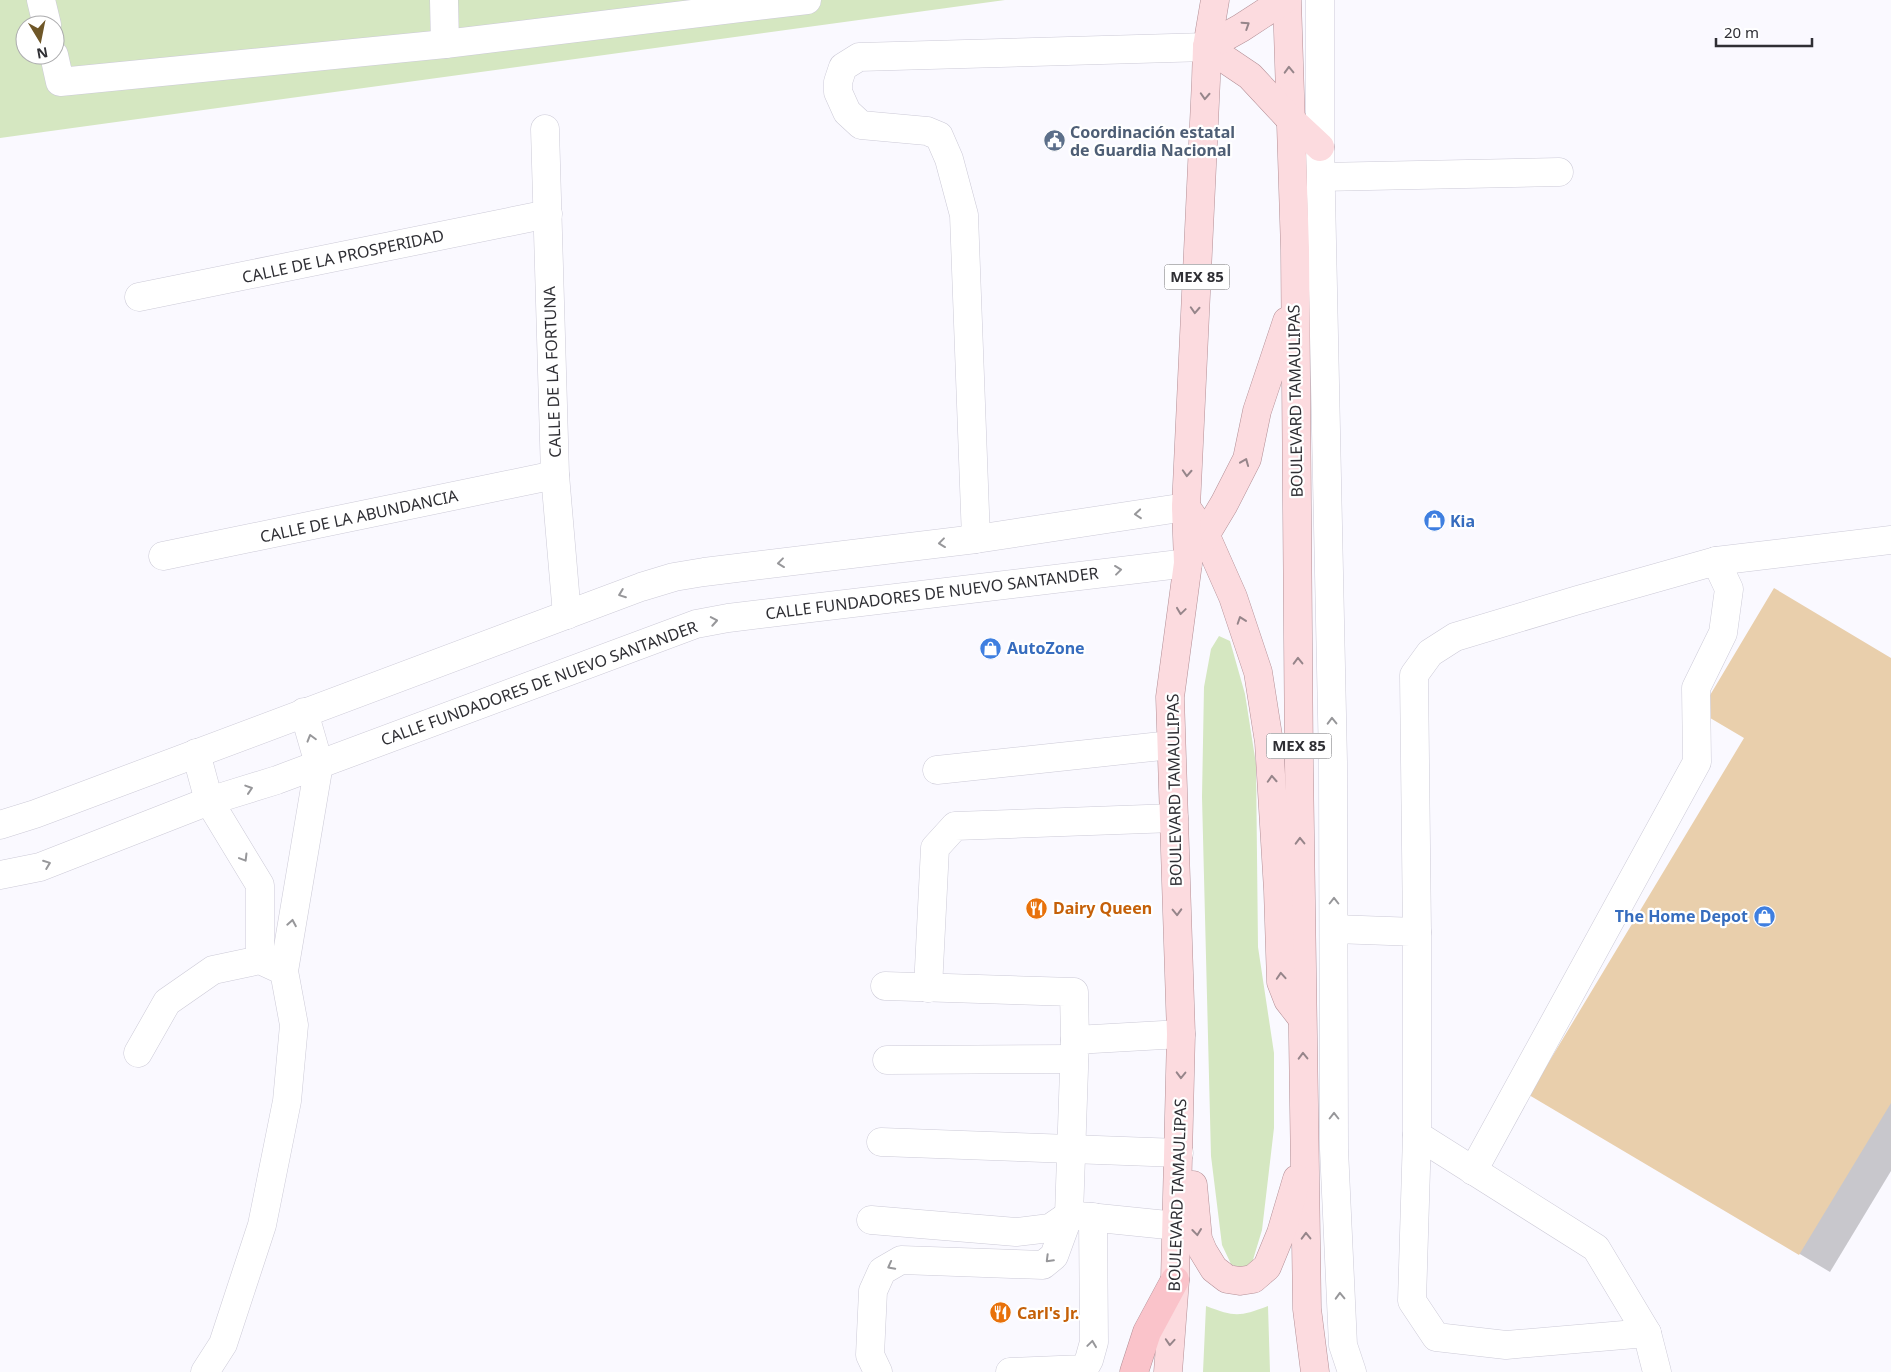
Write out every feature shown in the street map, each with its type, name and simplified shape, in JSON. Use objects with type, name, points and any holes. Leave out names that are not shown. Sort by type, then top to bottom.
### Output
[{"type":"highway","points":[[1134,1372],[1147,1332],[1175,1280]]},
{"type":"main road","name":"BOULEVARD TAMAULIPAS","points":[[1168,1372],[1175,1280],[1181,1034],[1170,697],[1188,562],[1186,507],[1207,47],[1215,0]]},
{"type":"main road","name":"BOULEVARD TAMAULIPAS","points":[[1285,0],[1294,250],[1307,1309],[1315,1372]]},
{"type":"main road","points":[[1285,0],[1207,47],[1250,76],[1290,119],[1320,147]]},
{"type":"main road","points":[[1188,562],[1206,536],[1247,459],[1257,411],[1294,302]]},
{"type":"main road","points":[[1186,507],[1206,536],[1233,597],[1258,672],[1270,742],[1281,982],[1288,1000],[1302,1018]]},
{"type":"main road","points":[[1179,1152],[1192,1174],[1198,1238],[1203,1251],[1214,1269],[1227,1279],[1240,1281],[1253,1279],[1267,1267],[1281,1234],[1305,1151]]},
{"type":"street","points":[[41,0],[45,15]]},
{"type":"street","points":[[444,0],[445,44]]},
{"type":"street","points":[[56,65],[60,82],[445,44],[807,0]]},
{"type":"street","points":[[1320,0],[1320,147],[1333,762],[1334,1149],[1342,1345],[1352,1372]]},
{"type":"street","points":[[976,538],[964,215],[949,159],[939,136],[927,132],[861,125],[847,112],[838,92],[838,82],[843,67],[859,57],[1207,47]]},
{"type":"street","name":"CALLE DE LA FORTUNA","points":[[545,129],[555,475],[567,615]]},
{"type":"street","points":[[1321,177],[1559,172]]},
{"type":"street","name":"CALLE DE LA PROSPERIDAD","points":[[139,297],[548,214]]},
{"type":"street","name":"CALLE DE LA ABUNDANCIA","points":[[164,556],[555,475]]},
{"type":"street","points":[[0,825],[35,814],[304,712],[674,577],[976,538],[1186,507]]},
{"type":"street","points":[[1647,1332],[1506,1345],[1436,1337],[1412,1301],[1417,1135],[1414,675],[1430,653],[1455,637],[1578,600],[1716,561],[1891,540]]},
{"type":"street","points":[[1473,1171],[1697,762],[1696,688],[1724,633],[1729,589],[1716,561]]},
{"type":"street","name":"CALLE FUNDADORES DE NUEVO SANTANDER","points":[[0,875],[40,867],[209,801],[319,764],[696,624],[738,617],[1188,562]]},
{"type":"street","points":[[272,965],[319,764],[304,712]]},
{"type":"street","points":[[937,770],[1171,744]]},
{"type":"street","points":[[196,753],[209,801],[260,885],[272,965],[294,1025],[287,1101],[262,1226],[223,1344],[205,1372]]},
{"type":"street","points":[[1299,764],[1333,762]]},
{"type":"street","points":[[928,988],[935,848],[955,826],[1174,818]]},
{"type":"street","points":[[1334,930],[1417,932]]},
{"type":"street","points":[[138,1053],[167,1002],[213,970],[272,965]]},
{"type":"street","points":[[885,986],[1074,992],[1075,1050],[1071,1149],[1081,1216],[1094,1342],[1089,1360],[1084,1369],[1010,1372]]},
{"type":"street","points":[[887,1060],[1075,1050],[1181,1034]]},
{"type":"street","points":[[1417,1135],[1596,1248],[1647,1332],[1657,1372]]},
{"type":"street","points":[[881,1142],[1179,1152]]},
{"type":"street","points":[[1305,1151],[1334,1149]]},
{"type":"street","points":[[878,1372],[870,1356],[870,1346],[873,1291],[882,1270],[901,1260],[1043,1265],[1054,1256],[1081,1216]]},
{"type":"street","points":[[871,1220],[1016,1232],[1050,1228],[1081,1216],[1177,1226]]},
{"type":"green space","points":[[0,0],[1005,0],[0,138]]},
{"type":"green space","points":[[1219,636],[1230,641],[1245,694],[1256,764],[1258,947],[1274,1053],[1274,1128],[1262,1230],[1252,1263],[1241,1270],[1231,1264],[1222,1245],[1211,1156],[1202,797],[1204,687],[1211,649]]},
{"type":"green space","points":[[1206,1306],[1231,1314],[1243,1314],[1268,1306],[1270,1372],[1203,1372]]},
{"type":"building","name":"The Home Depot","points":[[1774,588],[1891,658],[1891,1103],[1799,1255],[1529,1095],[1744,738],[1700,712]]},
{"type":"place","name":"Coordinación estatal de Guardia Nacional","points":[[1054,141]]},
{"type":"place","name":"Kia","points":[[1434,521]]},
{"type":"place","name":"AutoZone","points":[[991,648]]},
{"type":"place","name":"Dairy Queen","points":[[1037,908]]},
{"type":"place","name":"The Home Depot","points":[[1764,916]]},
{"type":"place","name":"Carl's Jr.","points":[[1001,1313]]}]
